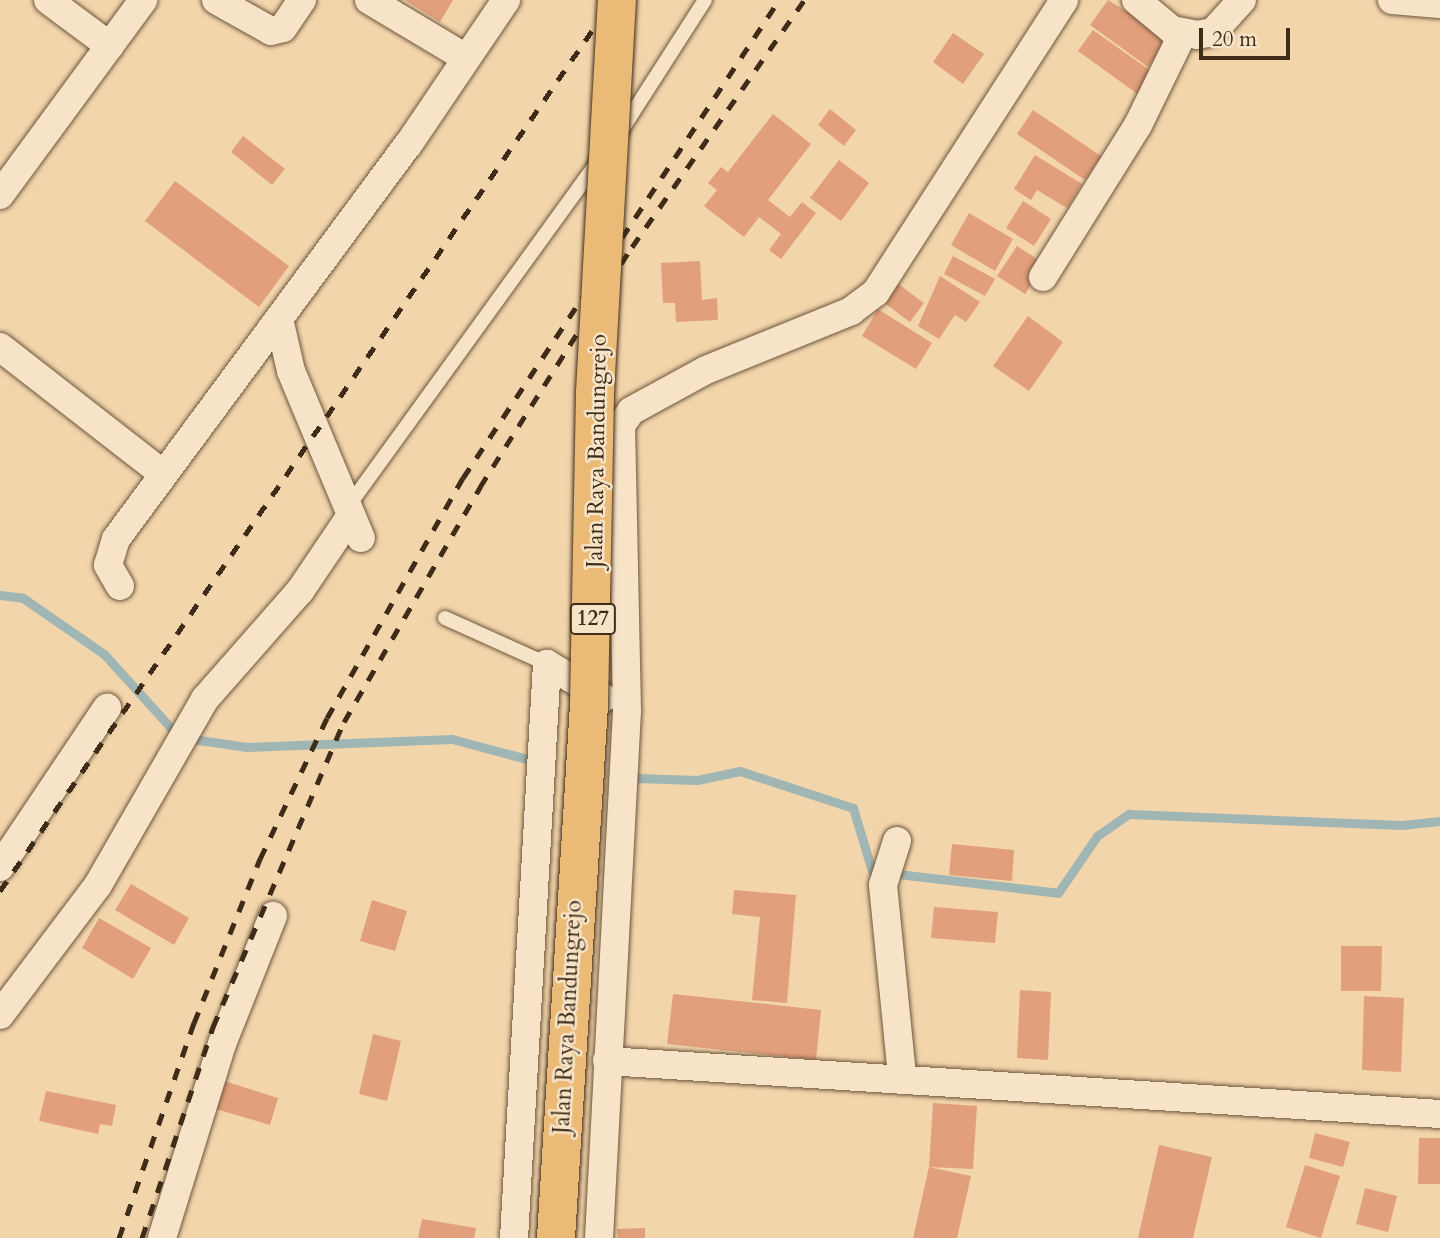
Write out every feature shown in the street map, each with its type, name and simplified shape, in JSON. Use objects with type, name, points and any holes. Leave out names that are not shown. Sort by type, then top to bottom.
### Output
[{"type":"main road","name":"Jalan Raya Bandungrejo","points":[[556,1238],[590,692],[595,392],[617,0]]},
{"type":"street","points":[[48,0],[110,46]]},
{"type":"street","points":[[0,195],[143,0]]},
{"type":"street","points":[[216,0],[271,31],[283,28],[302,0]]},
{"type":"street","points":[[369,0],[466,58]]},
{"type":"street","points":[[120,586],[109,569],[109,551],[163,474],[279,320],[506,0]]},
{"type":"street","points":[[599,1238],[627,711],[621,425],[631,411],[706,370],[851,311],[876,292],[1064,0]]},
{"type":"street","points":[[1136,0],[1183,33],[1213,32],[1242,0]]},
{"type":"street","points":[[1392,0],[1440,4]]},
{"type":"street","points":[[1042,277],[1138,125],[1183,33]]},
{"type":"street","points":[[0,1015],[98,885],[205,699],[300,591],[353,521],[291,371],[279,320]]},
{"type":"street","points":[[0,347],[163,474]]},
{"type":"street","points":[[514,1238],[547,664],[627,711]]},
{"type":"street","points":[[0,867],[107,708]]},
{"type":"street","points":[[893,848],[883,885],[902,1077]]},
{"type":"street","points":[[162,1238],[222,1044],[273,916]]},
{"type":"street","points":[[607,1061],[902,1077],[1440,1114]]},
{"type":"lane","points":[[353,521],[642,102],[705,0]]},
{"type":"lane","points":[[445,618],[547,664]]},
{"type":"building","points":[[405,0],[453,0],[440,22]]},
{"type":"building","points":[[1108,0],[1169,38],[1148,67],[1090,25]]},
{"type":"building","points":[[1093,30],[1158,76],[1143,98],[1078,51]]},
{"type":"building","points":[[953,33],[984,54],[963,84],[933,62]]},
{"type":"building","points":[[830,109],[856,130],[844,146],[818,125]]},
{"type":"building","points":[[1033,110],[1101,156],[1085,180],[1017,134]]},
{"type":"building","points":[[773,114],[811,144],[768,200],[790,217],[802,202],[816,213],[781,259],[769,250],[781,234],[759,217],[744,237],[704,206],[717,190],[708,183],[721,167],[728,172]]},
{"type":"building","points":[[243,136],[285,169],[272,185],[231,152]]},
{"type":"building","points":[[1035,155],[1082,184],[1067,208],[1037,190],[1031,200],[1014,189]]},
{"type":"building","points":[[839,160],[869,183],[841,221],[810,198]]},
{"type":"building","points":[[175,181],[289,266],[259,307],[145,221]]},
{"type":"building","points":[[1023,201],[1051,219],[1034,246],[1006,228]]},
{"type":"building","points":[[969,213],[1013,239],[995,271],[951,245]]},
{"type":"building","points":[[1017,246],[1045,264],[1025,294],[997,276]]},
{"type":"building","points":[[953,256],[995,279],[985,296],[944,274]]},
{"type":"building","points":[[700,261],[702,300],[717,298],[718,320],[676,322],[675,303],[663,303],[661,263]]},
{"type":"building","points":[[940,276],[980,302],[966,322],[955,315],[939,339],[918,326]]},
{"type":"building","points":[[897,283],[924,303],[910,322],[883,302]]},
{"type":"building","points":[[878,309],[932,343],[916,369],[862,336]]},
{"type":"building","points":[[1028,316],[1063,342],[1029,391],[993,366]]},
{"type":"building","points":[[952,844],[1014,850],[1012,881],[949,875]]},
{"type":"building","points":[[131,884],[189,918],[174,945],[115,910]]},
{"type":"building","points":[[734,890],[796,895],[787,1003],[752,1000],[760,917],[732,914]]},
{"type":"building","points":[[372,900],[407,911],[395,951],[360,941]]},
{"type":"building","points":[[934,907],[998,912],[995,943],[931,938]]},
{"type":"building","points":[[99,918],[151,948],[133,979],[82,948]]},
{"type":"building","points":[[1341,946],[1382,946],[1381,991],[1341,991]]},
{"type":"building","points":[[1020,990],[1051,992],[1048,1060],[1017,1058]]},
{"type":"building","points":[[673,994],[821,1010],[816,1060],[667,1044]]},
{"type":"building","points":[[1364,996],[1404,998],[1401,1072],[1362,1070]]},
{"type":"building","points":[[373,1034],[401,1041],[387,1101],[359,1094]]},
{"type":"building","points":[[218,1079],[278,1098],[270,1125],[209,1107]]},
{"type":"building","points":[[46,1091],[116,1105],[112,1126],[100,1124],[98,1134],[39,1121]]},
{"type":"building","points":[[933,1103],[977,1106],[973,1169],[929,1167]]},
{"type":"building","points":[[1315,1133],[1350,1142],[1343,1167],[1309,1158]]},
{"type":"building","points":[[1419,1138],[1440,1138],[1440,1184],[1418,1184]]},
{"type":"building","points":[[1159,1145],[1212,1157],[1193,1238],[1138,1238]]},
{"type":"building","points":[[1305,1165],[1340,1176],[1321,1238],[1286,1227]]},
{"type":"building","points":[[929,1167],[971,1176],[957,1238],[913,1238]]},
{"type":"building","points":[[1365,1188],[1397,1196],[1388,1232],[1356,1224]]},
{"type":"building","points":[[422,1219],[476,1228],[474,1238],[418,1238]]},
{"type":"building","points":[[645,1228],[645,1238],[618,1238],[617,1229]]},
{"type":"waterway","points":[[0,595],[23,598],[104,654],[179,737],[246,747],[452,739],[527,759]]},
{"type":"waterway","points":[[636,778],[697,780],[740,771],[853,808],[872,871],[1058,893],[1097,836],[1129,814],[1402,825],[1440,821]]},
{"type":"railway","points":[[0,891],[613,0]]},
{"type":"railway","points":[[119,1238],[194,1023],[260,859],[327,718],[463,478],[779,0]]},
{"type":"railway","points":[[142,1238],[213,1027],[344,722],[480,487],[632,247],[804,0]]}]
